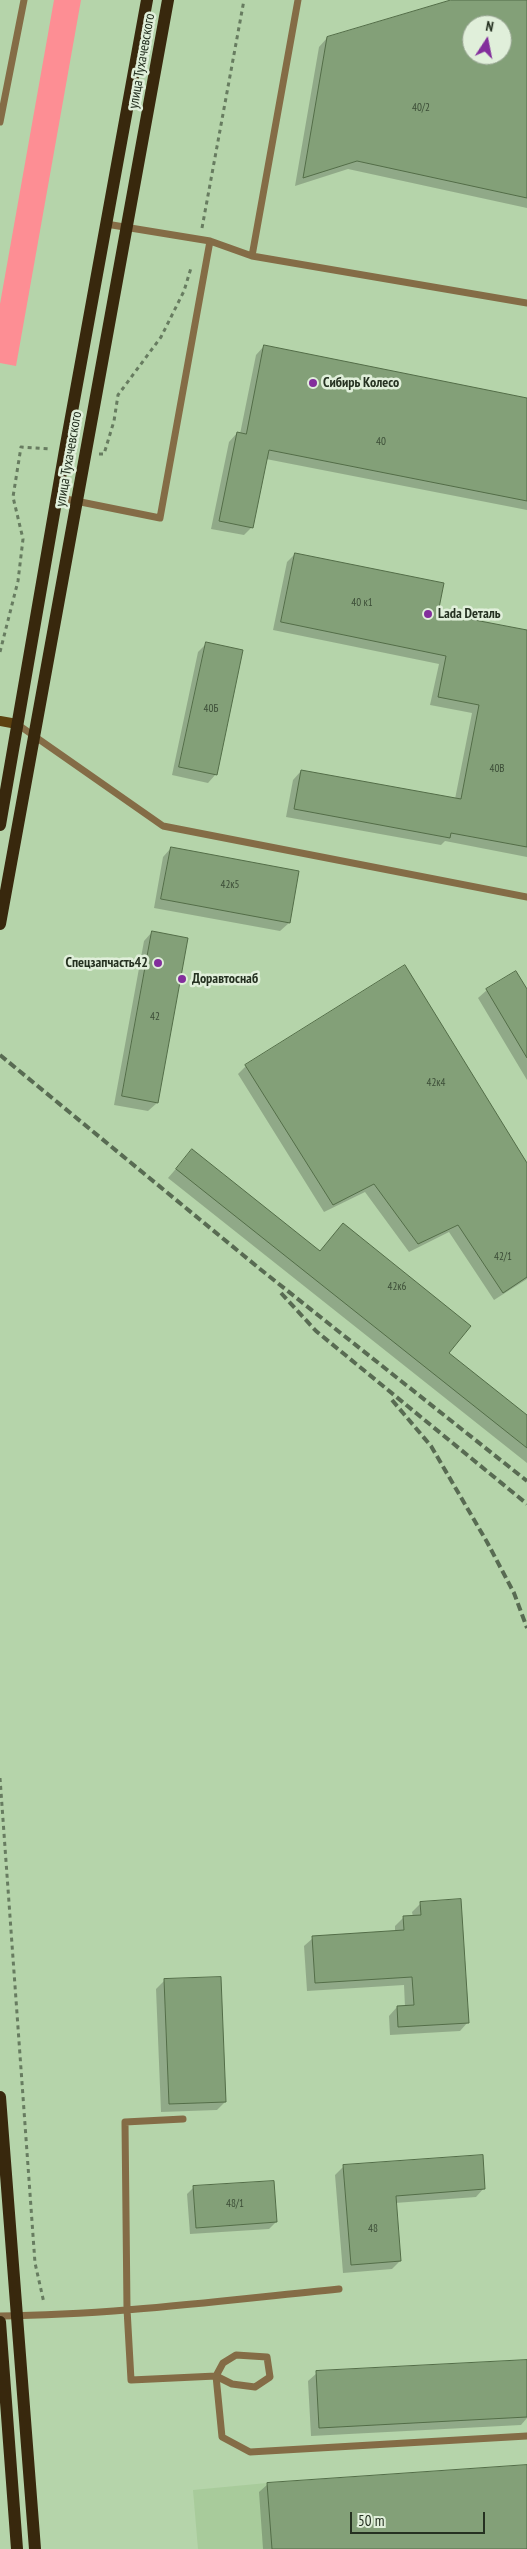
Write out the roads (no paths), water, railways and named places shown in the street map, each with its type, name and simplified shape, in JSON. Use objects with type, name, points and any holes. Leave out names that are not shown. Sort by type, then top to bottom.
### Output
[{"type":"main road","name":"улица Тухачевского","points":[[0,824],[56,497],[147,0]]},
{"type":"main road","name":"улица Тухачевского","points":[[0,924],[168,0]]},
{"type":"main road","points":[[0,2097],[35,2549]]},
{"type":"main road","points":[[0,2322],[17,2549]]},
{"type":"street","points":[[0,721],[17,724]]},
{"type":"lane","points":[[0,122],[24,0]]},
{"type":"lane","points":[[252,256],[298,0]]},
{"type":"lane","points":[[106,224],[210,241],[252,256],[527,303]]},
{"type":"lane","points":[[56,497],[160,518],[210,241]]},
{"type":"lane","points":[[17,724],[163,826],[527,897]]},
{"type":"lane","points":[[183,2119],[125,2122],[127,2309],[131,2380],[216,2376],[232,2384],[255,2386],[270,2377],[267,2357],[236,2355],[223,2363],[216,2376],[222,2437],[250,2452],[527,2436]]},
{"type":"lane","points":[[0,2316],[47,2316],[339,2289]]},
{"type":"railway","points":[[0,1055],[260,1269],[527,1481]]},
{"type":"railway","points":[[281,1293],[316,1331],[527,1504]]},
{"type":"railway","points":[[392,1400],[431,1446],[487,1542],[514,1593],[527,1628]]},
{"type":"place","name":"Сибирь Колесо","points":[[313,383]]},
{"type":"place","name":"Lada Dеталь","points":[[428,614]]},
{"type":"place","name":"Спецзапчасть42","points":[[158,963]]},
{"type":"place","name":"Доравтоснаб","points":[[182,979]]}]
